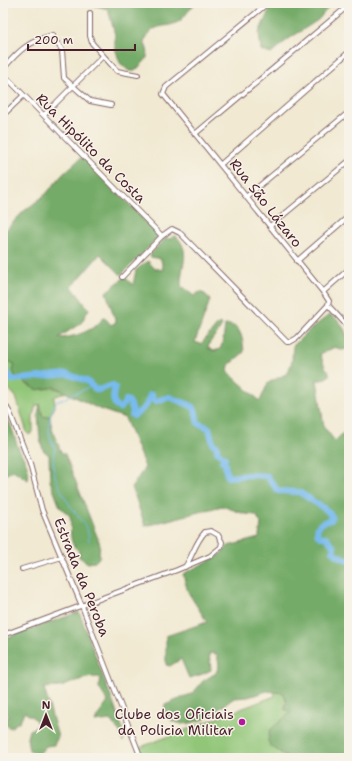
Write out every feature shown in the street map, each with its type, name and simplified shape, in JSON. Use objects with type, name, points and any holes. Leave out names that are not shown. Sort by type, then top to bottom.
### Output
[{"type":"street","name":"Rua São Lázaro","points":[[268,3],[211,52],[166,87],[163,92],[164,96],[247,196],[323,292],[329,302],[328,305],[349,328]]},
{"type":"street","points":[[195,134],[349,5]]},
{"type":"street","points":[[90,13],[91,40],[103,56],[117,71],[138,75]]},
{"type":"street","points":[[3,69],[12,58],[34,40],[53,34]]},
{"type":"street","points":[[58,44],[62,50],[63,76],[90,101],[111,105]]},
{"type":"street","points":[[221,164],[349,52]]},
{"type":"street","points":[[44,116],[103,56]]},
{"type":"street","points":[[3,74],[23,96]]},
{"type":"street","name":"Rua Hipólito da Costa","points":[[3,115],[23,96],[162,236]]},
{"type":"street","points":[[247,196],[349,112]]},
{"type":"street","points":[[270,226],[349,161]]},
{"type":"street","points":[[297,261],[349,216]]},
{"type":"street","points":[[122,277],[162,236],[172,229],[180,233],[287,342],[297,338],[328,305]]},
{"type":"street","points":[[323,292],[349,269]]},
{"type":"street","name":"Estrada da Peroba","points":[[4,403],[30,464],[42,510],[82,606],[141,758]]},
{"type":"street","points":[[3,635],[185,566],[216,552],[221,547],[222,542],[218,535],[211,531],[205,532],[194,548],[191,558],[185,566]]},
{"type":"street","points":[[22,569],[62,557]]},
{"type":"street","points":[[3,630],[11,632]]},
{"type":"green space","points":[[84,3],[196,3],[181,20],[176,23],[161,26],[152,30],[144,42],[148,51],[147,58],[135,71],[129,71],[120,63],[115,48],[115,35],[108,9]]},
{"type":"green space","points":[[276,3],[332,3],[318,20],[287,40],[271,54],[261,50],[259,33],[271,6]]},
{"type":"green space","points":[[83,156],[160,236],[121,275],[100,254],[72,287],[89,309],[81,323],[58,338],[71,337],[84,332],[96,326],[104,317],[111,325],[116,322],[106,292],[125,277],[133,285],[136,270],[148,261],[154,268],[163,270],[161,259],[151,257],[150,255],[165,238],[170,239],[175,235],[180,241],[185,254],[181,286],[194,296],[199,292],[205,294],[210,300],[195,342],[201,344],[219,323],[222,325],[221,328],[211,341],[208,348],[214,351],[220,349],[223,342],[225,325],[230,325],[238,329],[242,337],[244,352],[229,365],[228,372],[260,401],[268,383],[288,373],[292,361],[293,346],[307,332],[329,315],[338,320],[344,329],[348,339],[349,349],[341,350],[335,347],[320,354],[325,367],[329,372],[329,376],[322,380],[317,380],[324,427],[335,441],[349,427],[349,758],[288,758],[271,746],[268,741],[270,730],[291,712],[284,709],[287,701],[283,693],[267,691],[248,697],[234,698],[205,719],[191,723],[182,724],[172,721],[164,714],[165,705],[193,693],[203,681],[216,673],[219,665],[217,654],[209,653],[211,670],[189,678],[181,659],[170,666],[166,665],[166,636],[207,622],[188,592],[183,574],[220,555],[228,546],[259,538],[261,523],[256,515],[245,514],[222,506],[145,526],[132,487],[145,467],[125,418],[99,409],[55,387],[37,390],[15,376],[13,371],[15,364],[3,359],[3,233],[23,212],[46,194],[63,174]]},
{"type":"green space","points":[[3,359],[15,364],[19,376],[27,385],[39,389],[51,387],[66,392],[54,397],[55,407],[49,417],[43,417],[40,405],[36,405],[33,416],[33,432],[29,435],[27,433],[16,397],[9,389],[3,367]]},
{"type":"green space","points":[[40,404],[43,417],[50,416],[51,426],[61,452],[65,454],[100,544],[100,557],[95,562],[88,563],[79,557],[79,551],[75,548],[71,540],[70,516],[60,507],[50,481],[49,455],[43,450],[40,439],[38,414]]},
{"type":"green space","points":[[3,406],[17,445],[26,462],[29,475],[28,480],[13,470],[7,474],[3,474]]},
{"type":"green space","points":[[79,612],[124,732],[123,742],[120,732],[110,720],[95,722],[108,702],[99,688],[100,677],[82,679],[61,687],[44,688],[58,737],[54,745],[46,746],[38,755],[29,750],[27,738],[29,730],[38,726],[35,719],[24,712],[20,721],[10,728],[4,723],[9,715],[3,709],[3,639]]},
{"type":"green space","name":"Clube dos Oficiais da Policia Militar","points":[[274,691],[283,693],[291,712],[271,746],[288,758],[142,758],[138,748],[275,696]]},
{"type":"waterway","points":[[3,357],[5,368],[12,380],[67,374],[87,381],[98,390],[113,385],[115,387],[113,398],[114,403],[118,408],[121,408],[126,400],[129,401],[133,411],[132,415],[134,416],[146,406],[150,395],[152,395],[153,400],[156,401],[170,397],[188,404],[195,410],[198,423],[209,428],[213,444],[217,446],[217,452],[225,458],[222,461],[225,463],[228,477],[250,475],[267,476],[278,491],[299,492],[325,509],[332,516],[331,520],[318,526],[318,535],[321,537],[326,537],[334,547],[333,551],[337,555],[349,561]]},
{"type":"waterway","points":[[89,541],[86,528],[60,489],[57,481],[53,465],[55,448],[50,437],[49,425],[51,413],[56,402],[92,386]]},
{"type":"place","name":"Clube dos Oficiais da Policia Militar","points":[[242,722]]}]
